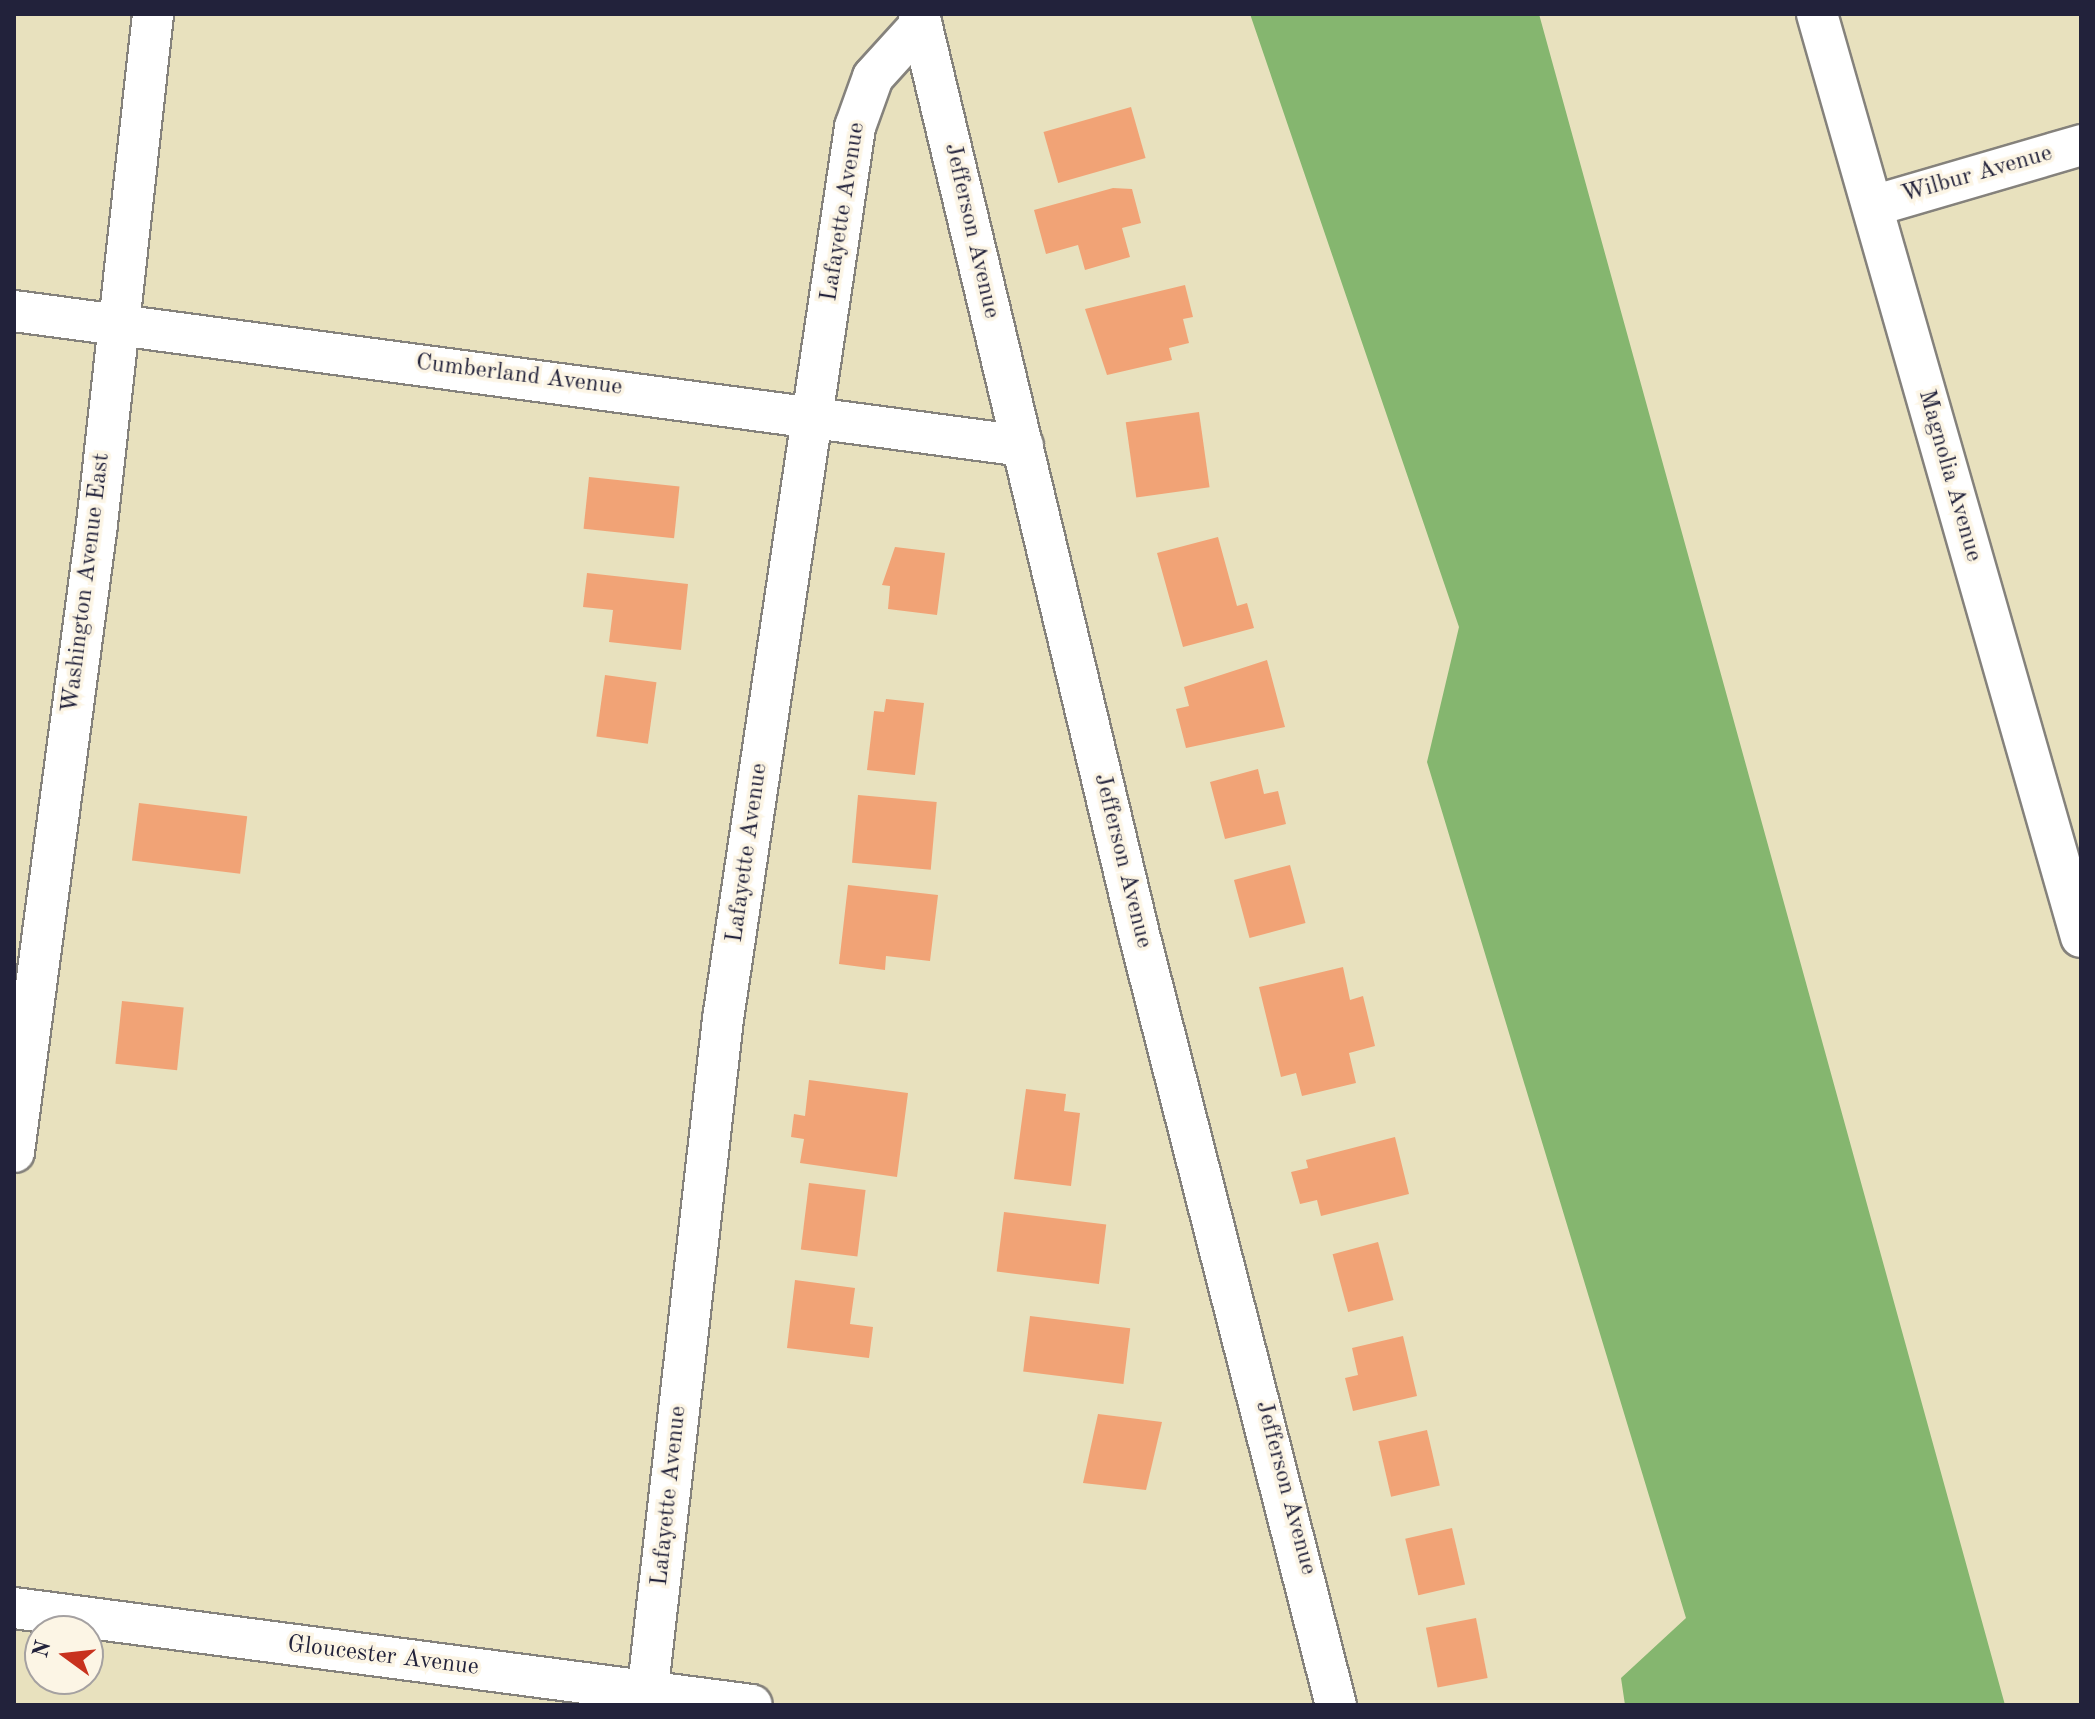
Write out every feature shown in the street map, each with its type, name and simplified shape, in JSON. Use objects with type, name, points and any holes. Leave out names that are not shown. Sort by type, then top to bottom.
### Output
[{"type":"street","name":"Washington Avenue East","points":[[14,1152],[97,524],[115,324],[153,14]]},
{"type":"street","name":"Magnolia Avenue","points":[[1817,14],[1873,206],[2067,834],[2081,937]]},
{"type":"street","name":"Lafayette Avenue","points":[[647,1698],[723,1019],[855,127],[873,77],[920,19]]},
{"type":"street","name":"Jefferson Avenue","points":[[920,19],[1336,1705]]},
{"type":"street","name":"Wilbur Avenue","points":[[1873,206],[2081,145]]},
{"type":"street","name":"Cumberland Avenue","points":[[14,311],[812,415],[1023,446]]},
{"type":"street","name":"Gloucester Avenue","points":[[14,1608],[647,1698],[752,1705]]},
{"type":"green space","points":[[1250,14],[1539,14],[2005,1705],[1625,1705],[1621,1678],[1686,1618],[1427,762],[1459,627]]},
{"type":"building","points":[[1131,107],[1146,158],[1058,183],[1044,132]]},
{"type":"building","points":[[1113,188],[1132,189],[1141,223],[1122,228],[1130,257],[1085,270],[1078,245],[1046,254],[1034,210]]},
{"type":"building","points":[[1185,285],[1193,317],[1183,319],[1189,343],[1169,348],[1172,360],[1107,375],[1085,309]]},
{"type":"building","points":[[1199,412],[1210,487],[1136,498],[1126,422]]},
{"type":"building","points":[[589,477],[680,487],[674,538],[584,529]]},
{"type":"building","points":[[1218,537],[1237,606],[1247,603],[1254,628],[1183,647],[1157,553]]},
{"type":"building","points":[[895,547],[945,553],[937,615],[888,609],[890,586],[882,585]]},
{"type":"building","points":[[587,573],[688,584],[681,650],[609,642],[613,610],[583,607]]},
{"type":"building","points":[[1267,660],[1285,727],[1186,748],[1176,709],[1189,706],[1184,687]]},
{"type":"building","points":[[605,675],[656,682],[648,744],[596,736]]},
{"type":"building","points":[[886,699],[924,703],[915,775],[867,770],[874,711],[884,712]]},
{"type":"building","points":[[1258,769],[1264,794],[1278,791],[1286,824],[1225,839],[1210,782]]},
{"type":"building","points":[[858,795],[937,802],[931,870],[852,863]]},
{"type":"building","points":[[139,803],[247,816],[240,874],[132,861]]},
{"type":"building","points":[[1290,865],[1306,923],[1250,938],[1234,880]]},
{"type":"building","points":[[848,885],[938,895],[930,961],[886,956],[885,970],[839,964]]},
{"type":"building","points":[[1343,967],[1350,1000],[1363,996],[1375,1046],[1349,1053],[1356,1083],[1302,1096],[1296,1073],[1281,1077],[1259,987]]},
{"type":"building","points":[[122,1001],[184,1007],[177,1070],[115,1064]]},
{"type":"building","points":[[809,1080],[908,1093],[897,1177],[800,1163],[804,1139],[791,1137],[794,1114],[805,1116]]},
{"type":"building","points":[[1026,1089],[1066,1094],[1064,1111],[1080,1113],[1071,1186],[1014,1179]]},
{"type":"building","points":[[1395,1137],[1409,1194],[1321,1216],[1317,1200],[1300,1204],[1291,1172],[1308,1168],[1306,1160]]},
{"type":"building","points":[[809,1183],[866,1190],[857,1256],[801,1250]]},
{"type":"building","points":[[1004,1212],[1106,1225],[1099,1284],[997,1272]]},
{"type":"building","points":[[1378,1242],[1394,1300],[1348,1312],[1333,1254]]},
{"type":"building","points":[[795,1280],[855,1288],[850,1324],[873,1327],[869,1358],[787,1348]]},
{"type":"building","points":[[1030,1316],[1130,1328],[1123,1384],[1023,1372]]},
{"type":"building","points":[[1403,1336],[1417,1396],[1353,1411],[1345,1378],[1358,1375],[1352,1348]]},
{"type":"building","points":[[1098,1414],[1162,1422],[1146,1490],[1083,1483]]},
{"type":"building","points":[[1427,1430],[1440,1486],[1391,1497],[1378,1441]]},
{"type":"building","points":[[1452,1528],[1465,1585],[1418,1595],[1405,1539]]},
{"type":"building","points":[[1476,1618],[1488,1678],[1438,1688],[1426,1628]]}]
